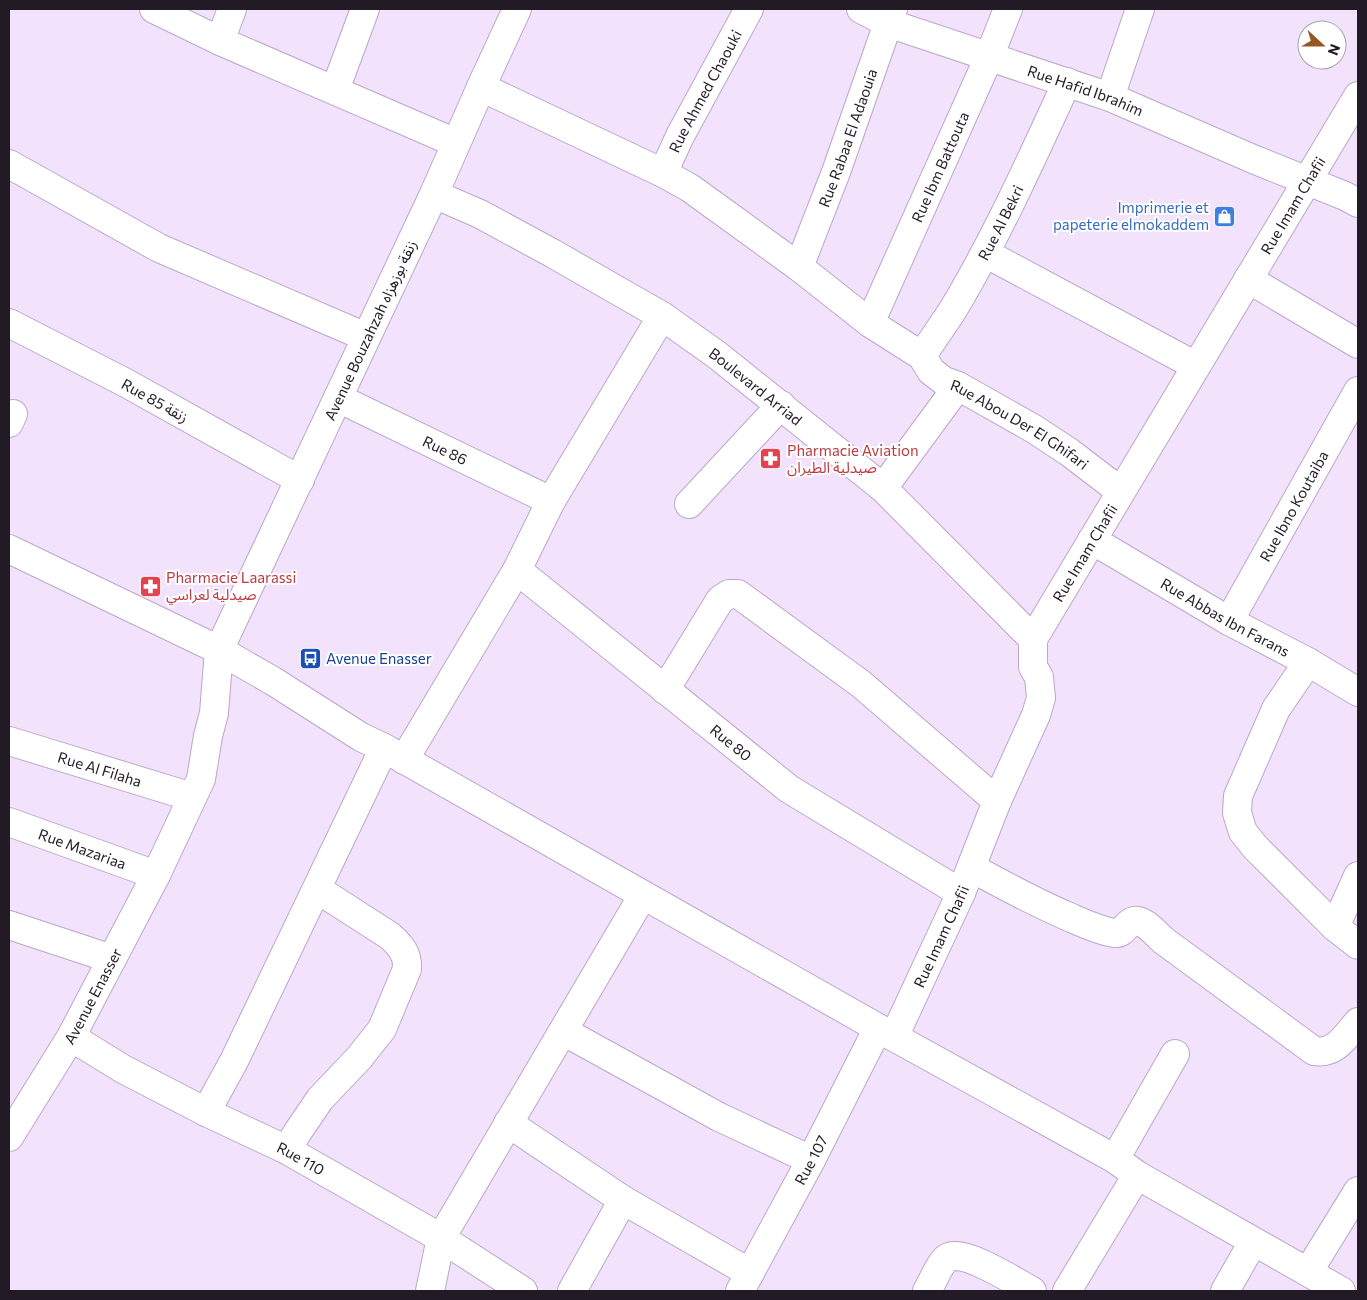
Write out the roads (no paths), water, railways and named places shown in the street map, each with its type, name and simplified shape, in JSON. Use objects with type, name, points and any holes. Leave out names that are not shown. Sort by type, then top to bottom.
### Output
[{"type":"street","points":[[154,9],[220,40],[456,142]]},
{"type":"street","points":[[220,40],[232,9]]},
{"type":"street","points":[[335,90],[365,9]]},
{"type":"street","name":"Avenue Bouzahzah زنقة بوزهزاه","points":[[219,650],[434,194],[480,87],[517,9]]},
{"type":"street","name":"Rue Ahmed Chaouki","points":[[663,173],[680,136],[749,9]]},
{"type":"street","name":"Rue Hafid Ibrahim","points":[[861,9],[891,16],[989,57],[1110,97],[1358,203]]},
{"type":"street","name":"Rue Ibm Battouta","points":[[870,323],[989,57],[1008,9]]},
{"type":"street","points":[[1110,97],[1140,9]]},
{"type":"street","name":"Rue Rabaa El Adaouia","points":[[799,267],[836,172],[891,16]]},
{"type":"street","name":"Rue Al Bekri","points":[[922,356],[953,309],[984,254],[1067,82]]},
{"type":"street","points":[[480,87],[663,173],[690,188],[799,267],[870,323],[922,356]]},
{"type":"street","name":"Rue Imam Chafii","points":[[886,1033],[961,894],[997,801],[1036,715],[1041,698],[1039,677],[1033,667],[1033,639],[1358,96]]},
{"type":"street","points":[[9,164],[159,248],[366,337]]},
{"type":"street","name":"Boulevard Arriad","points":[[434,194],[480,214],[552,253],[662,316],[717,355],[883,488],[1033,639]]},
{"type":"street","points":[[984,254],[1196,366]]},
{"type":"street","points":[[1248,279],[1358,344]]},
{"type":"street","points":[[206,1112],[234,1061],[318,889],[394,754],[517,570],[551,501],[662,316]]},
{"type":"street","name":"Rue 85 زنقة","points":[[9,323],[126,383],[300,480]]},
{"type":"street","name":"Rue Abou Der El Ghifari","points":[[922,356],[931,371],[944,381],[958,386],[1034,429],[1069,452],[1120,491]]},
{"type":"street","points":[[883,488],[958,386]]},
{"type":"street","name":"Rue Ibno Koutaiba","points":[[1229,621],[1358,390]]},
{"type":"street","name":"Rue 86","points":[[338,398],[551,501]]},
{"type":"street","points":[[689,504],[781,405]]},
{"type":"street","name":"Rue Abbas Ibn Farans","points":[[1092,540],[1229,621],[1308,662],[1356,684]]},
{"type":"street","points":[[9,549],[219,650],[273,681],[361,737],[886,1033],[1114,1159],[1137,1175],[1341,1291]]},
{"type":"street","name":"Rue 80","points":[[517,570],[789,789],[961,894]]},
{"type":"street","points":[[665,690],[720,600],[729,594],[738,594],[861,684],[997,801]]},
{"type":"street","name":"Avenue Enasser","points":[[9,1136],[17,1116],[71,1037],[156,875],[202,779],[208,736],[214,713],[219,650]]},
{"type":"street","points":[[1308,662],[1276,709],[1238,796],[1237,813],[1243,832],[1255,848],[1335,926],[1358,945]]},
{"type":"street","name":"Rue Al Filaha","points":[[9,741],[192,797]]},
{"type":"street","name":"Rue Mazariaa","points":[[9,822],[156,875]]},
{"type":"street","points":[[972,868],[1039,904],[1092,927],[1117,933],[1122,931],[1129,923],[1135,921],[1143,923],[1314,1050],[1325,1052],[1332,1049],[1341,1042],[1358,1022]]},
{"type":"street","points":[[1335,926],[1358,876]]},
{"type":"street","points":[[287,1150],[320,1099],[359,1058],[382,1029],[407,969],[407,960],[404,952],[396,940],[318,889]]},
{"type":"street","points":[[430,1291],[441,1238],[643,895]]},
{"type":"street","points":[[9,925],[112,959]]},
{"type":"street","points":[[563,1031],[719,1116],[811,1160]]},
{"type":"street","name":"Rue 107","points":[[745,1282],[811,1160],[886,1033]]},
{"type":"street","name":"Rue 110","points":[[71,1037],[123,1069],[206,1112],[287,1150],[441,1238],[523,1291]]},
{"type":"street","points":[[1114,1159],[1175,1054]]},
{"type":"street","points":[[508,1123],[745,1282]]},
{"type":"street","points":[[1067,1291],[1137,1175]]},
{"type":"street","points":[[1308,1272],[1358,1191]]},
{"type":"street","points":[[572,1291],[623,1200]]},
{"type":"street","points":[[1225,1291],[1253,1242]]},
{"type":"street","points":[[927,1291],[945,1259],[954,1255],[969,1257],[1032,1291]]},
{"type":"place","name":"Imprimerie et papeterie elmokaddem","points":[[1225,216]]},
{"type":"place","name":"Pharmacie Aviation صيدلية الطيران","points":[[771,459]]},
{"type":"place","name":"Pharmacie Laarassi صيدلية لعراسي","points":[[150,586]]},
{"type":"place","name":"Avenue Enasser","points":[[310,658]]}]
